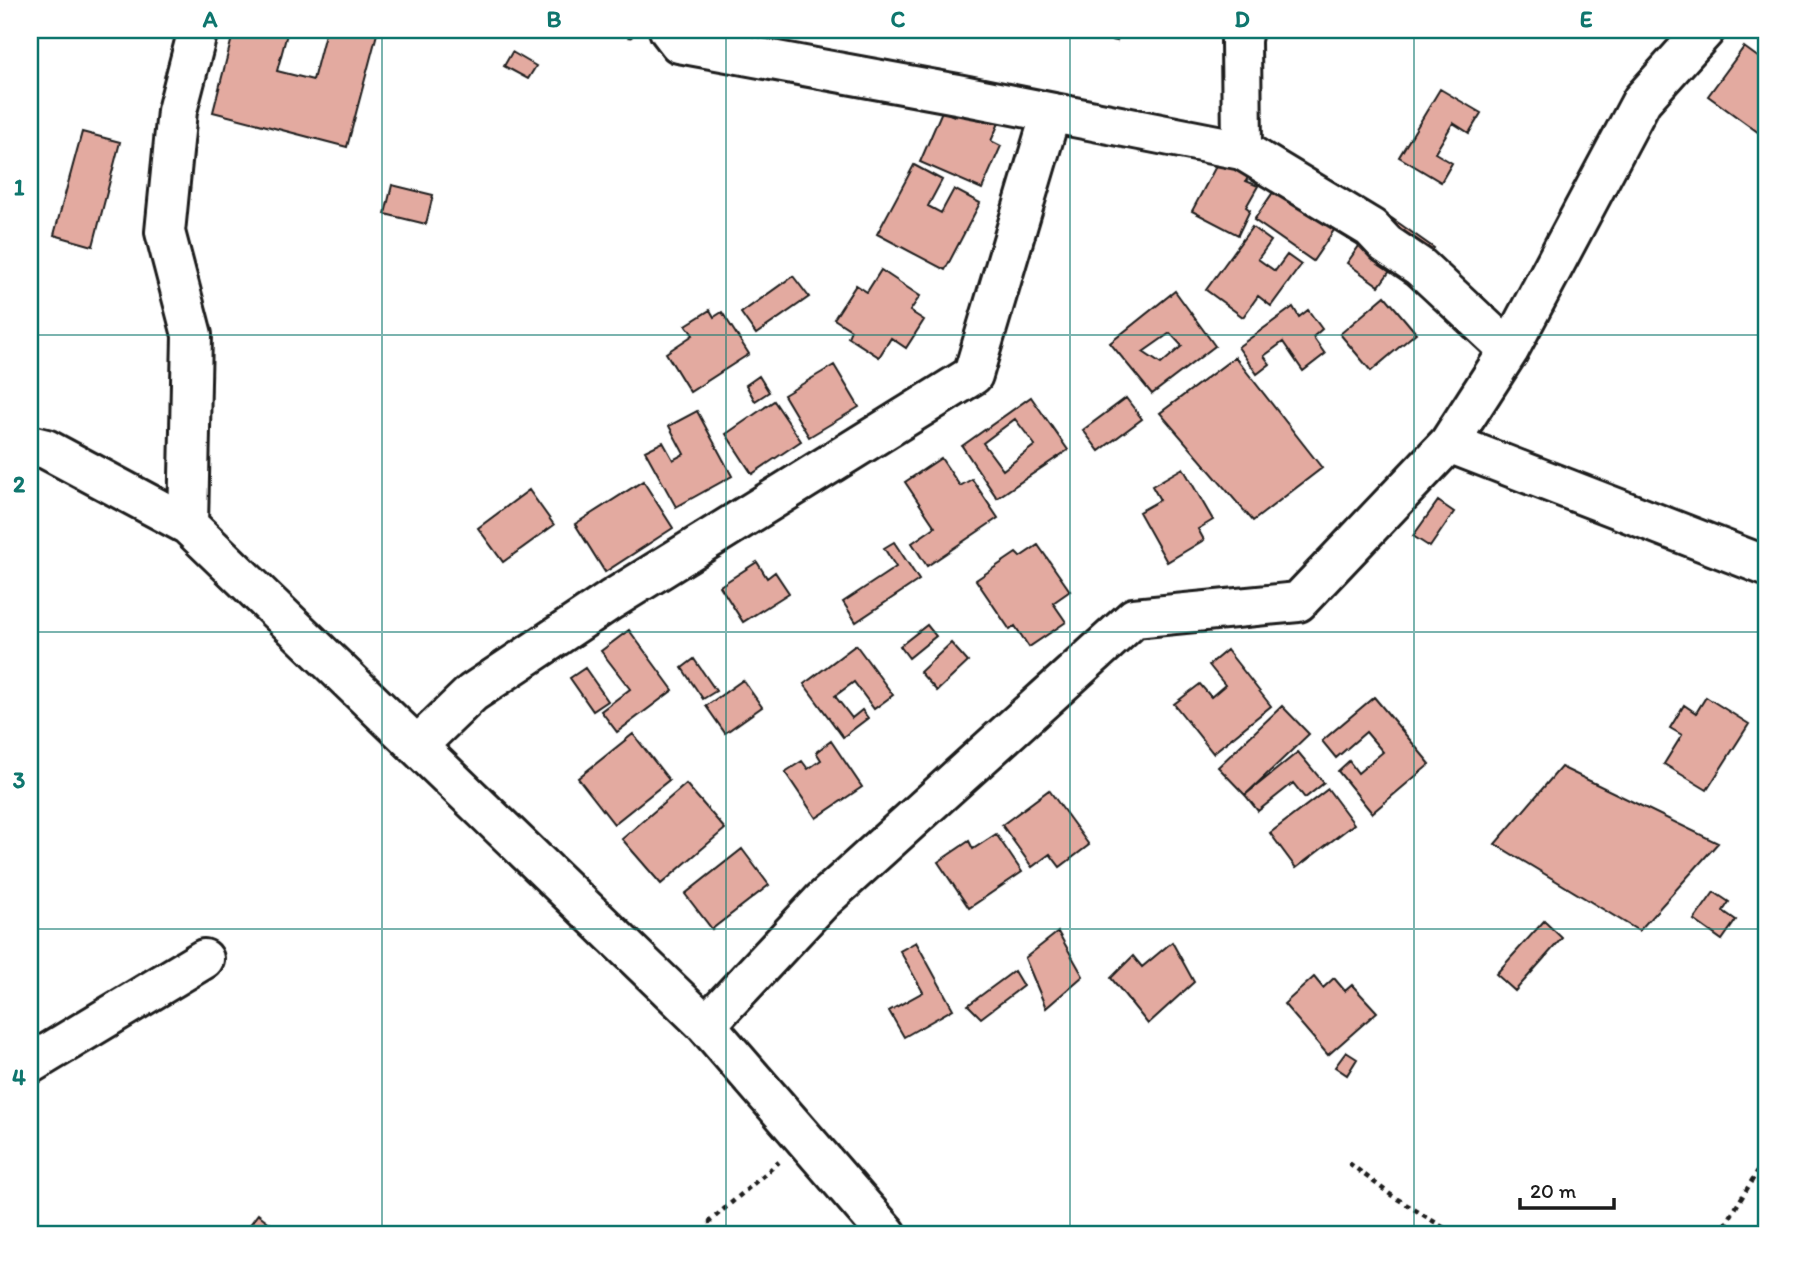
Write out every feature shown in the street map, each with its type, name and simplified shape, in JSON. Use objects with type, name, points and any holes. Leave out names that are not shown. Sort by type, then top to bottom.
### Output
[{"type":"street","points":[[188,525],[192,335],[165,232],[177,111],[198,30]]},
{"type":"street","points":[[668,30],[679,43],[1242,150],[1371,228],[1386,244],[1420,267],[1509,350]]},
{"type":"street","points":[[1242,150],[1243,30]]},
{"type":"street","points":[[706,1025],[822,901],[1134,618],[1297,602],[1449,443],[1509,350],[1642,100],[1705,30]]},
{"type":"street","points":[[416,746],[472,693],[611,600],[974,375],[1051,113]]},
{"type":"street","points":[[1449,443],[1766,566]]},
{"type":"street","points":[[30,445],[46,449],[188,525],[706,1025],[887,1234]]},
{"type":"street","points":[[30,1064],[204,959]]},
{"type":"path","points":[[711,1234],[710,1221],[805,1139]]},
{"type":"path","points":[[1720,1234],[1766,1157]]},
{"type":"path","points":[[1349,1163],[1391,1195],[1454,1234]]},
{"type":"building","points":[[234,30],[288,30],[277,71],[313,80],[326,30],[378,30],[347,147],[213,112]]},
{"type":"building","points":[[972,30],[992,30],[991,37],[971,33]]},
{"type":"building","points":[[1066,30],[1119,30],[1117,41]]},
{"type":"building","points":[[1744,47],[1766,63],[1766,138],[1708,96]]},
{"type":"building","points":[[512,52],[536,66],[528,79],[504,66]]},
{"type":"building","points":[[1440,89],[1481,113],[1469,133],[1453,123],[1435,153],[1452,163],[1441,182],[1399,157]]},
{"type":"building","points":[[959,105],[999,123],[991,141],[1001,146],[982,189],[920,162],[942,111],[954,116]]},
{"type":"building","points":[[82,132],[120,142],[93,246],[54,235]]},
{"type":"building","points":[[1223,153],[1253,168],[1246,181],[1258,186],[1246,207],[1250,210],[1238,235],[1192,211]]},
{"type":"building","points":[[914,165],[942,180],[928,206],[941,213],[954,189],[980,203],[945,270],[877,234]]},
{"type":"building","points":[[1289,169],[1349,208],[1313,261],[1254,220]]},
{"type":"building","points":[[392,185],[433,195],[426,224],[385,214]]},
{"type":"building","points":[[1383,212],[1434,248],[1420,267],[1375,259],[1390,271],[1379,286],[1347,263]]},
{"type":"building","points":[[1252,227],[1271,241],[1258,259],[1275,271],[1287,255],[1301,265],[1271,306],[1258,296],[1243,317],[1206,290]]},
{"type":"building","points":[[881,270],[920,296],[910,311],[924,320],[906,348],[891,338],[879,357],[848,337],[851,330],[834,319],[856,285],[867,292]]},
{"type":"building","points":[[793,276],[809,297],[756,334],[741,313]]},
{"type":"building","points":[[1175,291],[1215,346],[1152,394],[1110,343]],"holes":[[[1170,333],[1182,346],[1161,364],[1143,352]]]},
{"type":"building","points":[[1385,296],[1416,333],[1371,371],[1340,334]]},
{"type":"building","points":[[1293,307],[1299,317],[1308,310],[1322,329],[1313,337],[1325,354],[1303,371],[1283,342],[1264,356],[1270,364],[1257,374],[1238,347]]},
{"type":"building","points":[[710,310],[714,317],[722,312],[749,354],[690,392],[666,353],[693,335],[686,325]]},
{"type":"building","points":[[1235,357],[1322,468],[1253,521],[1160,413]]},
{"type":"building","points":[[834,365],[859,407],[809,437],[784,395]]},
{"type":"building","points":[[759,376],[769,392],[755,401],[746,385]]},
{"type":"building","points":[[1031,397],[1068,450],[997,498],[962,446]],"holes":[[[1015,419],[1035,445],[1003,470],[983,443]]]},
{"type":"building","points":[[1126,398],[1142,419],[1099,451],[1083,430]]},
{"type":"building","points":[[774,401],[801,441],[752,474],[726,434]]},
{"type":"building","points":[[697,411],[732,476],[676,507],[645,451],[663,442],[673,460],[684,454],[669,426]]},
{"type":"building","points":[[941,458],[960,486],[972,479],[998,518],[927,566],[912,543],[935,527],[905,482]]},
{"type":"building","points":[[1183,468],[1213,520],[1198,529],[1204,540],[1167,562],[1139,512],[1160,500],[1152,486]]},
{"type":"building","points":[[643,481],[673,528],[605,572],[575,524]]},
{"type":"building","points":[[529,490],[554,525],[503,562],[478,528]]},
{"type":"building","points":[[1438,501],[1454,512],[1430,547],[1413,536]]},
{"type":"building","points":[[894,542],[919,580],[856,622],[843,602],[896,567],[884,548]]},
{"type":"building","points":[[1038,545],[1070,591],[1053,603],[1066,622],[1029,647],[1015,626],[1010,630],[976,580],[1016,553],[1020,557]]},
{"type":"building","points":[[757,562],[767,578],[775,572],[789,593],[743,622],[720,586]]},
{"type":"building","points":[[927,625],[936,636],[909,658],[900,646]]},
{"type":"building","points":[[629,630],[673,690],[617,732],[601,711],[630,689],[601,651]]},
{"type":"building","points":[[951,643],[968,662],[937,691],[920,672]]},
{"type":"building","points":[[856,645],[893,695],[874,709],[854,682],[835,696],[852,718],[862,710],[868,718],[843,737],[804,684]]},
{"type":"building","points":[[1227,650],[1271,706],[1213,753],[1174,704],[1200,684],[1211,697],[1225,685],[1209,665]]},
{"type":"building","points":[[694,659],[716,691],[703,699],[682,668]]},
{"type":"building","points":[[585,668],[608,701],[593,711],[570,678]]},
{"type":"building","points":[[743,680],[762,707],[725,733],[706,706]]},
{"type":"building","points":[[1374,697],[1430,764],[1372,813],[1338,771],[1349,761],[1358,773],[1383,752],[1366,732],[1336,758],[1322,741]]},
{"type":"building","points":[[1706,697],[1749,724],[1707,790],[1664,764],[1682,735],[1670,728],[1684,705],[1696,713]]},
{"type":"building","points":[[1282,706],[1309,734],[1245,795],[1218,767]]},
{"type":"building","points":[[633,734],[669,780],[614,824],[578,778]]},
{"type":"building","points":[[831,741],[862,787],[816,818],[785,772],[802,761],[808,769],[821,760],[816,752]]},
{"type":"building","points":[[1298,752],[1324,783],[1305,798],[1293,783],[1258,811],[1245,795]]},
{"type":"building","points":[[1561,767],[1718,843],[1639,931],[1495,844]]},
{"type":"building","points":[[686,784],[725,829],[661,884],[622,839]]},
{"type":"building","points":[[1328,789],[1354,824],[1296,868],[1270,833]]},
{"type":"building","points":[[1049,790],[1089,845],[1060,867],[1050,854],[1032,867],[1002,825]]},
{"type":"building","points":[[996,834],[1022,872],[969,908],[938,862],[969,841],[973,849]]},
{"type":"building","points":[[742,849],[769,885],[712,929],[685,894]]},
{"type":"building","points":[[1714,892],[1729,902],[1723,911],[1736,920],[1722,940],[1694,920]]},
{"type":"building","points":[[1544,921],[1562,938],[1515,991],[1496,974]]},
{"type":"building","points":[[1058,932],[1083,976],[1046,1008],[1025,958]]},
{"type":"building","points":[[916,942],[953,1009],[904,1037],[889,1011],[923,992],[900,951]]},
{"type":"building","points":[[1172,942],[1194,982],[1148,1024],[1111,978],[1133,956],[1142,967]]},
{"type":"building","points":[[1014,971],[1023,986],[981,1018],[968,1005]]},
{"type":"building","points":[[1314,977],[1323,988],[1334,978],[1345,991],[1352,985],[1377,1012],[1328,1055],[1284,1004]]},
{"type":"building","points":[[1346,1052],[1357,1059],[1347,1075],[1335,1067]]},
{"type":"building","points":[[258,1214],[284,1234],[243,1234]]}]
